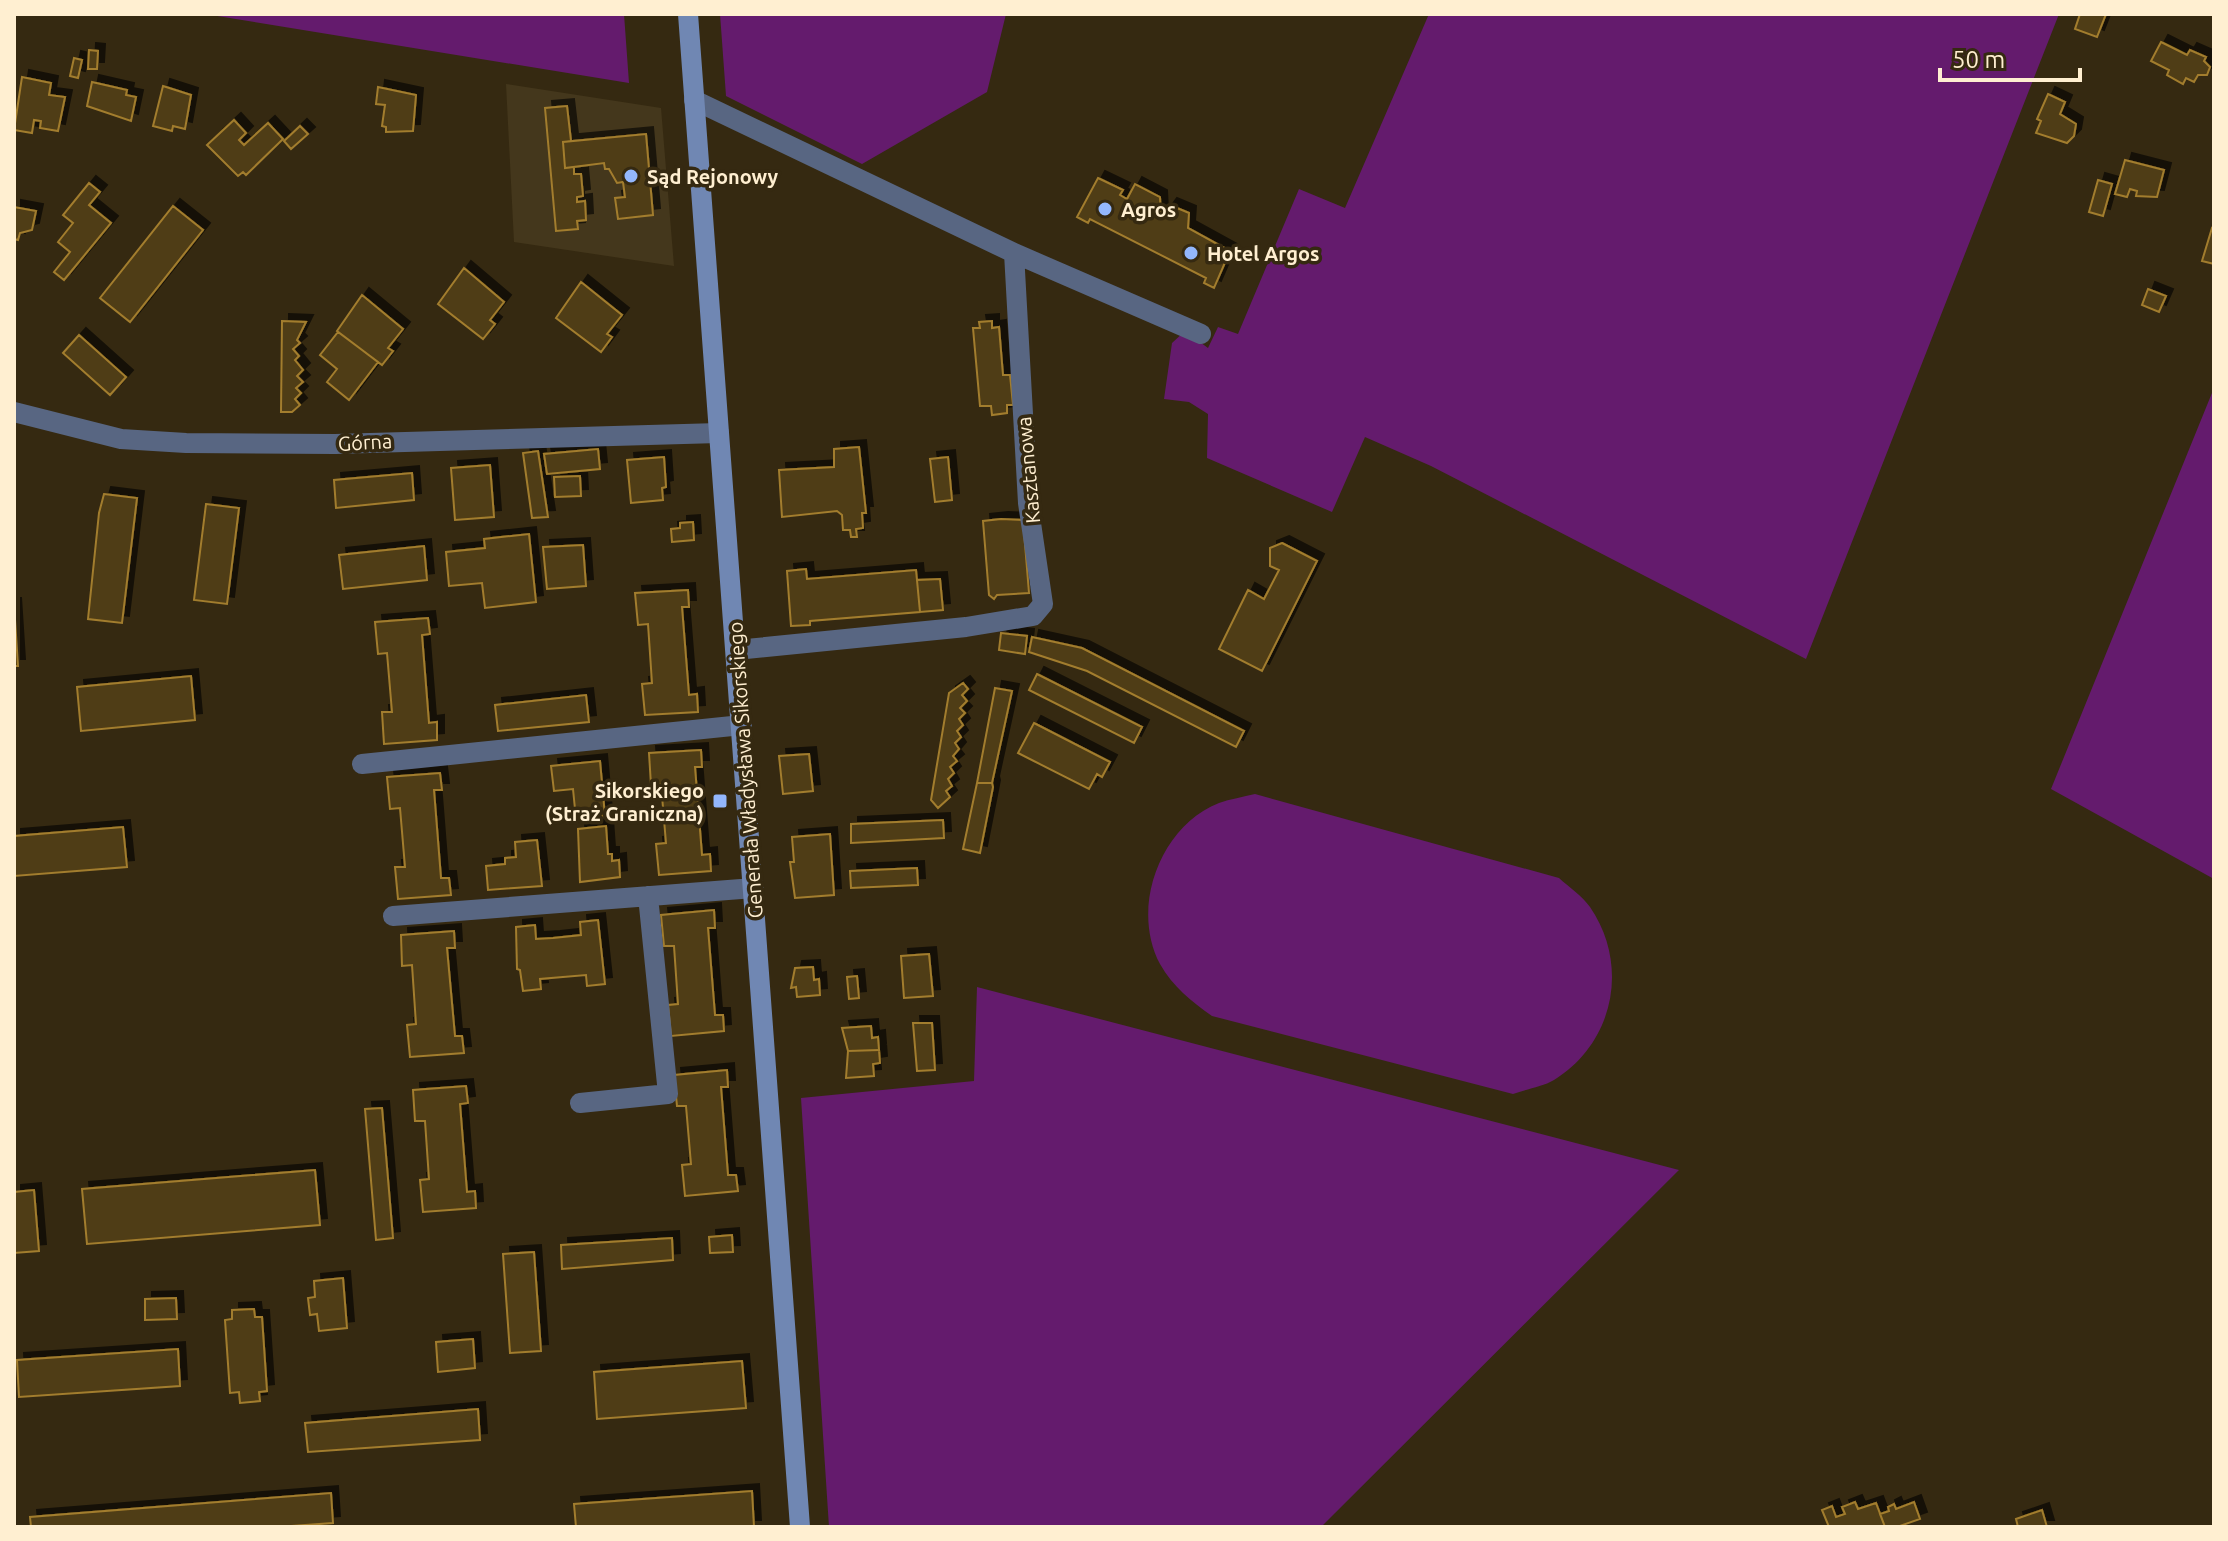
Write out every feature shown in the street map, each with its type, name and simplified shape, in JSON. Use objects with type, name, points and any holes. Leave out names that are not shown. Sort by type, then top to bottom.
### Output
[{"type":"main road","name":"Generała Władysława Sikorskiego","points":[[688,14],[800,1527]]},
{"type":"street","points":[[694,100],[1014,253],[1201,334]]},
{"type":"street","name":"Kasztanowa","points":[[736,650],[966,627],[1033,616],[1043,604],[1028,503],[1014,253]]},
{"type":"street","name":"Górna","points":[[14,412],[121,439],[186,443],[335,444],[719,433]]},
{"type":"street","points":[[362,764],[742,725]]},
{"type":"street","points":[[393,916],[754,888]]},
{"type":"street","points":[[580,1103],[668,1094],[648,896]]},
{"type":"shaded area","points":[[205,14],[624,14],[629,83]]},
{"type":"shaded area","points":[[720,14],[1006,14],[987,92],[862,164],[726,96]]},
{"type":"shaded area","points":[[1429,14],[2059,14],[1806,659],[1431,466],[1365,437],[1332,512],[1207,458],[1208,414],[1189,402],[1164,399],[1172,343],[1185,331],[1208,348],[1218,327],[1238,334],[1299,189],[1345,208]]},
{"type":"shaded area","points":[[506,84],[661,108],[674,266],[514,242]]},
{"type":"shaded area","points":[[2214,388],[2214,879],[2051,789]]},
{"type":"shaded area","points":[[1255,794],[1559,878],[1590,907],[1610,953],[1610,1001],[1591,1046],[1554,1080],[1513,1094],[1212,1016],[1204,1010],[1177,987],[1160,964],[1148,918],[1150,895],[1166,849],[1181,830],[1198,814],[1219,803]]},
{"type":"shaded area","points":[[977,987],[1679,1170],[1321,1527],[829,1527],[801,1098],[974,1081]]},
{"type":"building","points":[[2080,14],[2106,14],[2097,37],[2075,29]]},
{"type":"building","points":[[2161,42],[2187,55],[2190,50],[2206,57],[2204,61],[2210,67],[2207,75],[2198,75],[2194,82],[2186,78],[2183,84],[2167,75],[2169,70],[2151,61]]},
{"type":"building","points":[[89,50],[98,51],[97,69],[88,69]]},
{"type":"building","points":[[74,58],[82,60],[78,78],[70,76]]},
{"type":"building","points":[[22,77],[51,83],[49,95],[65,97],[58,131],[40,128],[41,121],[34,120],[32,133],[14,130]]},
{"type":"building","points":[[92,82],[127,90],[126,95],[136,97],[131,121],[87,106]]},
{"type":"building","points":[[163,86],[191,95],[185,129],[173,126],[172,131],[153,126]]},
{"type":"building","points":[[378,87],[416,95],[413,131],[386,132],[386,127],[382,126],[385,105],[376,104]]},
{"type":"building","points":[[2048,94],[2065,102],[2060,114],[2076,124],[2074,136],[2067,143],[2036,133],[2041,121],[2037,119]]},
{"type":"building","points":[[567,106],[571,141],[563,142],[565,168],[574,167],[574,174],[581,174],[583,196],[577,197],[577,202],[585,201],[586,220],[577,221],[578,229],[556,231],[545,108]]},
{"type":"building","points":[[234,120],[246,133],[239,140],[244,145],[268,123],[283,139],[246,175],[243,172],[238,176],[207,145]]},
{"type":"building","points":[[300,126],[308,134],[291,149],[284,141]]},
{"type":"building","name":"Sąd Rejonowy","points":[[646,134],[653,215],[618,219],[615,198],[625,197],[623,182],[617,183],[609,169],[605,169],[604,163],[565,168],[563,142]]},
{"type":"building","points":[[2125,160],[2164,170],[2157,197],[2136,196],[2137,191],[2130,189],[2127,197],[2115,194]]},
{"type":"building","points":[[1098,178],[1123,190],[1120,195],[1127,199],[1135,184],[1160,197],[1161,217],[1170,205],[1189,213],[1188,228],[1230,251],[1214,288],[1204,283],[1206,278],[1090,219],[1088,223],[1077,217]]},
{"type":"building","points":[[2098,180],[2112,184],[2103,216],[2089,212]]},
{"type":"building","points":[[89,183],[100,192],[89,205],[111,223],[64,280],[54,272],[70,252],[58,242],[73,223],[63,215]]},
{"type":"building","points":[[173,206],[203,230],[130,322],[100,298]]},
{"type":"building","points":[[14,207],[36,211],[32,230],[20,233],[18,240],[14,239]]},
{"type":"building","points":[[2214,229],[2214,264],[2202,261]]},
{"type":"building","points":[[464,268],[504,302],[490,320],[495,324],[483,339],[438,304]]},
{"type":"building","points":[[581,282],[622,315],[607,334],[612,337],[601,352],[556,318]]},
{"type":"building","points":[[2148,289],[2166,296],[2159,312],[2142,305]]},
{"type":"building","points":[[362,295],[403,329],[388,348],[393,351],[382,365],[337,331]]},
{"type":"building","points":[[282,321],[306,322],[297,340],[300,343],[293,349],[299,356],[295,360],[303,370],[297,376],[303,382],[296,388],[301,393],[295,399],[300,405],[292,412],[281,412]]},
{"type":"building","points":[[992,321],[992,328],[999,327],[1003,375],[1010,375],[1013,405],[1007,405],[1007,413],[992,415],[991,406],[980,406],[973,328],[980,328],[979,322]]},
{"type":"building","points":[[338,332],[378,362],[349,400],[327,382],[337,369],[320,355]]},
{"type":"building","points":[[79,335],[126,377],[110,395],[63,353]]},
{"type":"building","points":[[859,447],[866,513],[862,513],[863,528],[856,529],[857,537],[851,537],[850,530],[843,530],[842,515],[837,511],[782,517],[779,470],[834,467],[834,449]]},
{"type":"building","points":[[598,449],[600,469],[547,474],[544,454]]},
{"type":"building","points":[[538,451],[548,517],[532,518],[523,453]]},
{"type":"building","points":[[664,457],[666,487],[662,488],[663,500],[631,503],[627,460]]},
{"type":"building","points":[[948,457],[952,500],[935,502],[930,459]]},
{"type":"building","points":[[490,465],[494,517],[455,520],[451,468]]},
{"type":"building","points":[[412,473],[414,500],[336,508],[334,480]]},
{"type":"building","points":[[580,476],[581,496],[555,497],[554,477]]},
{"type":"building","points":[[104,494],[137,498],[122,623],[88,619],[99,513]]},
{"type":"building","points":[[206,504],[239,508],[227,604],[194,600]]},
{"type":"building","points":[[1023,520],[1029,593],[997,595],[994,599],[989,595],[983,521]]},
{"type":"building","points":[[693,522],[694,540],[672,542],[671,529],[680,528],[680,523]]},
{"type":"building","points":[[529,534],[536,602],[485,608],[482,583],[449,586],[446,552],[485,548],[484,539]]},
{"type":"building","points":[[1282,543],[1317,561],[1262,671],[1219,649],[1248,590],[1264,599],[1279,570],[1270,566],[1270,548]]},
{"type":"building","points":[[583,545],[586,586],[547,589],[543,547]]},
{"type":"building","points":[[424,546],[427,580],[343,589],[339,555]]},
{"type":"building","points":[[806,569],[807,579],[916,570],[920,612],[810,621],[810,625],[791,626],[787,571]]},
{"type":"building","points":[[940,579],[943,610],[920,612],[917,580]]},
{"type":"building","points":[[688,590],[689,607],[682,607],[689,695],[697,694],[698,712],[645,715],[642,684],[652,683],[648,624],[638,625],[635,593]]},
{"type":"building","points":[[14,604],[18,666],[14,666]]},
{"type":"building","points":[[428,618],[430,634],[422,635],[429,723],[437,722],[437,740],[384,744],[382,712],[392,712],[387,653],[378,654],[375,622]]},
{"type":"building","points":[[1001,633],[1027,636],[1025,654],[999,650]]},
{"type":"building","points":[[1032,637],[1082,648],[1244,731],[1236,747],[1087,671],[1029,652]]},
{"type":"building","points":[[1037,674],[1142,727],[1134,743],[1029,690]]},
{"type":"building","points":[[191,676],[195,720],[81,731],[77,687]]},
{"type":"building","points":[[963,683],[968,689],[962,695],[967,701],[960,708],[965,713],[959,719],[963,725],[957,731],[961,737],[955,743],[959,749],[953,756],[957,761],[950,767],[954,773],[948,779],[952,786],[946,791],[950,797],[938,808],[931,800],[949,693]]},
{"type":"building","points":[[995,688],[1012,691],[992,783],[977,783]]},
{"type":"building","points":[[586,695],[589,722],[498,731],[495,705]]},
{"type":"building","points":[[1034,723],[1110,762],[1102,777],[1097,774],[1089,789],[1018,753]]},
{"type":"building","points":[[701,750],[702,767],[695,767],[702,855],[710,854],[711,871],[659,875],[656,844],[666,843],[661,784],[651,785],[649,753]]},
{"type":"building","points":[[809,754],[813,791],[783,794],[779,756]]},
{"type":"building","points":[[600,761],[605,816],[576,819],[573,789],[554,791],[551,766]]},
{"type":"building","points":[[440,773],[442,790],[434,790],[441,878],[449,878],[451,895],[398,899],[395,867],[405,867],[400,808],[390,809],[387,777]]},
{"type":"building","points":[[977,783],[992,783],[993,787],[980,853],[963,849]]},
{"type":"building","points":[[943,820],[944,838],[851,843],[851,824]]},
{"type":"building","points":[[606,826],[608,854],[612,854],[612,861],[619,860],[620,877],[580,882],[578,829]]},
{"type":"building","points":[[123,827],[127,867],[14,876],[14,836]]},
{"type":"building","points":[[830,834],[834,895],[795,898],[790,862],[794,862],[792,837]]},
{"type":"building","points":[[537,840],[542,886],[488,890],[486,866],[505,864],[505,858],[516,857],[515,842]]},
{"type":"building","points":[[917,868],[918,885],[851,888],[850,871]]},
{"type":"building","points":[[714,910],[715,928],[708,928],[715,1015],[723,1015],[724,1031],[671,1036],[668,1005],[678,1004],[674,946],[664,946],[661,915]]},
{"type":"building","points":[[598,920],[605,984],[587,986],[586,975],[540,979],[541,989],[523,991],[520,970],[517,969],[516,927],[535,925],[536,939],[553,938],[581,935],[580,922]]},
{"type":"building","points":[[454,931],[455,948],[447,948],[455,1036],[462,1036],[464,1053],[410,1057],[407,1025],[416,1024],[412,965],[402,966],[401,935]]},
{"type":"building","points":[[929,954],[933,996],[904,998],[901,956]]},
{"type":"building","points":[[813,967],[814,980],[819,979],[820,995],[797,997],[796,987],[791,988],[795,968]]},
{"type":"building","points":[[857,976],[859,998],[849,999],[847,977]]},
{"type":"building","points":[[913,1023],[932,1023],[935,1070],[917,1071]]},
{"type":"building","points":[[871,1026],[872,1038],[878,1037],[879,1050],[848,1051],[842,1028]]},
{"type":"building","points":[[879,1050],[880,1063],[873,1064],[874,1076],[846,1078],[848,1051]]},
{"type":"building","points":[[727,1070],[728,1087],[721,1087],[728,1175],[736,1175],[738,1191],[685,1196],[682,1165],[691,1164],[686,1106],[677,1106],[674,1075]]},
{"type":"building","points":[[466,1086],[468,1103],[460,1104],[467,1192],[475,1191],[476,1208],[423,1212],[420,1180],[429,1179],[425,1121],[415,1121],[413,1090]]},
{"type":"building","points":[[382,1108],[393,1238],[376,1240],[365,1109]]},
{"type":"building","points":[[315,1170],[320,1225],[87,1244],[82,1189]]},
{"type":"building","points":[[34,1190],[39,1251],[14,1253],[14,1192]]},
{"type":"building","points":[[732,1235],[733,1252],[710,1253],[709,1237]]},
{"type":"building","points":[[672,1238],[673,1260],[562,1269],[561,1245]]},
{"type":"building","points":[[534,1252],[541,1351],[510,1353],[503,1254]]},
{"type":"building","points":[[343,1278],[347,1328],[319,1331],[317,1314],[310,1315],[308,1298],[315,1297],[314,1281]]},
{"type":"building","points":[[176,1298],[177,1319],[145,1320],[145,1299]]},
{"type":"building","points":[[254,1309],[255,1317],[262,1317],[267,1391],[259,1392],[260,1401],[240,1403],[239,1392],[230,1393],[225,1320],[232,1319],[232,1310]]},
{"type":"building","points":[[473,1339],[475,1368],[438,1372],[436,1342]]},
{"type":"building","points":[[178,1349],[180,1386],[19,1397],[17,1360]]},
{"type":"building","points":[[742,1361],[746,1408],[597,1419],[594,1372]]},
{"type":"building","points":[[478,1409],[480,1440],[308,1452],[305,1423]]},
{"type":"building","points":[[752,1491],[754,1527],[576,1527],[574,1504]]},
{"type":"building","points":[[331,1493],[333,1523],[277,1527],[31,1527],[30,1517]]},
{"type":"building","points":[[1855,1502],[1858,1509],[1876,1503],[1885,1527],[1829,1527],[1822,1510],[1832,1506],[1836,1517],[1845,1514],[1842,1507]]},
{"type":"building","points":[[1914,1502],[1920,1519],[1897,1527],[1885,1527],[1880,1514],[1889,1511],[1888,1507],[1894,1504],[1896,1509]]},
{"type":"building","points":[[2042,1510],[2047,1527],[2018,1527],[2016,1519]]},
{"type":"place","name":"Sąd Rejonowy","points":[[631,176]]},
{"type":"place","name":"Agros","points":[[1105,209]]},
{"type":"place","name":"Hotel Argos","points":[[1191,253]]},
{"type":"place","name":"Sikorskiego (Straż Graniczna)","points":[[720,801]]}]
